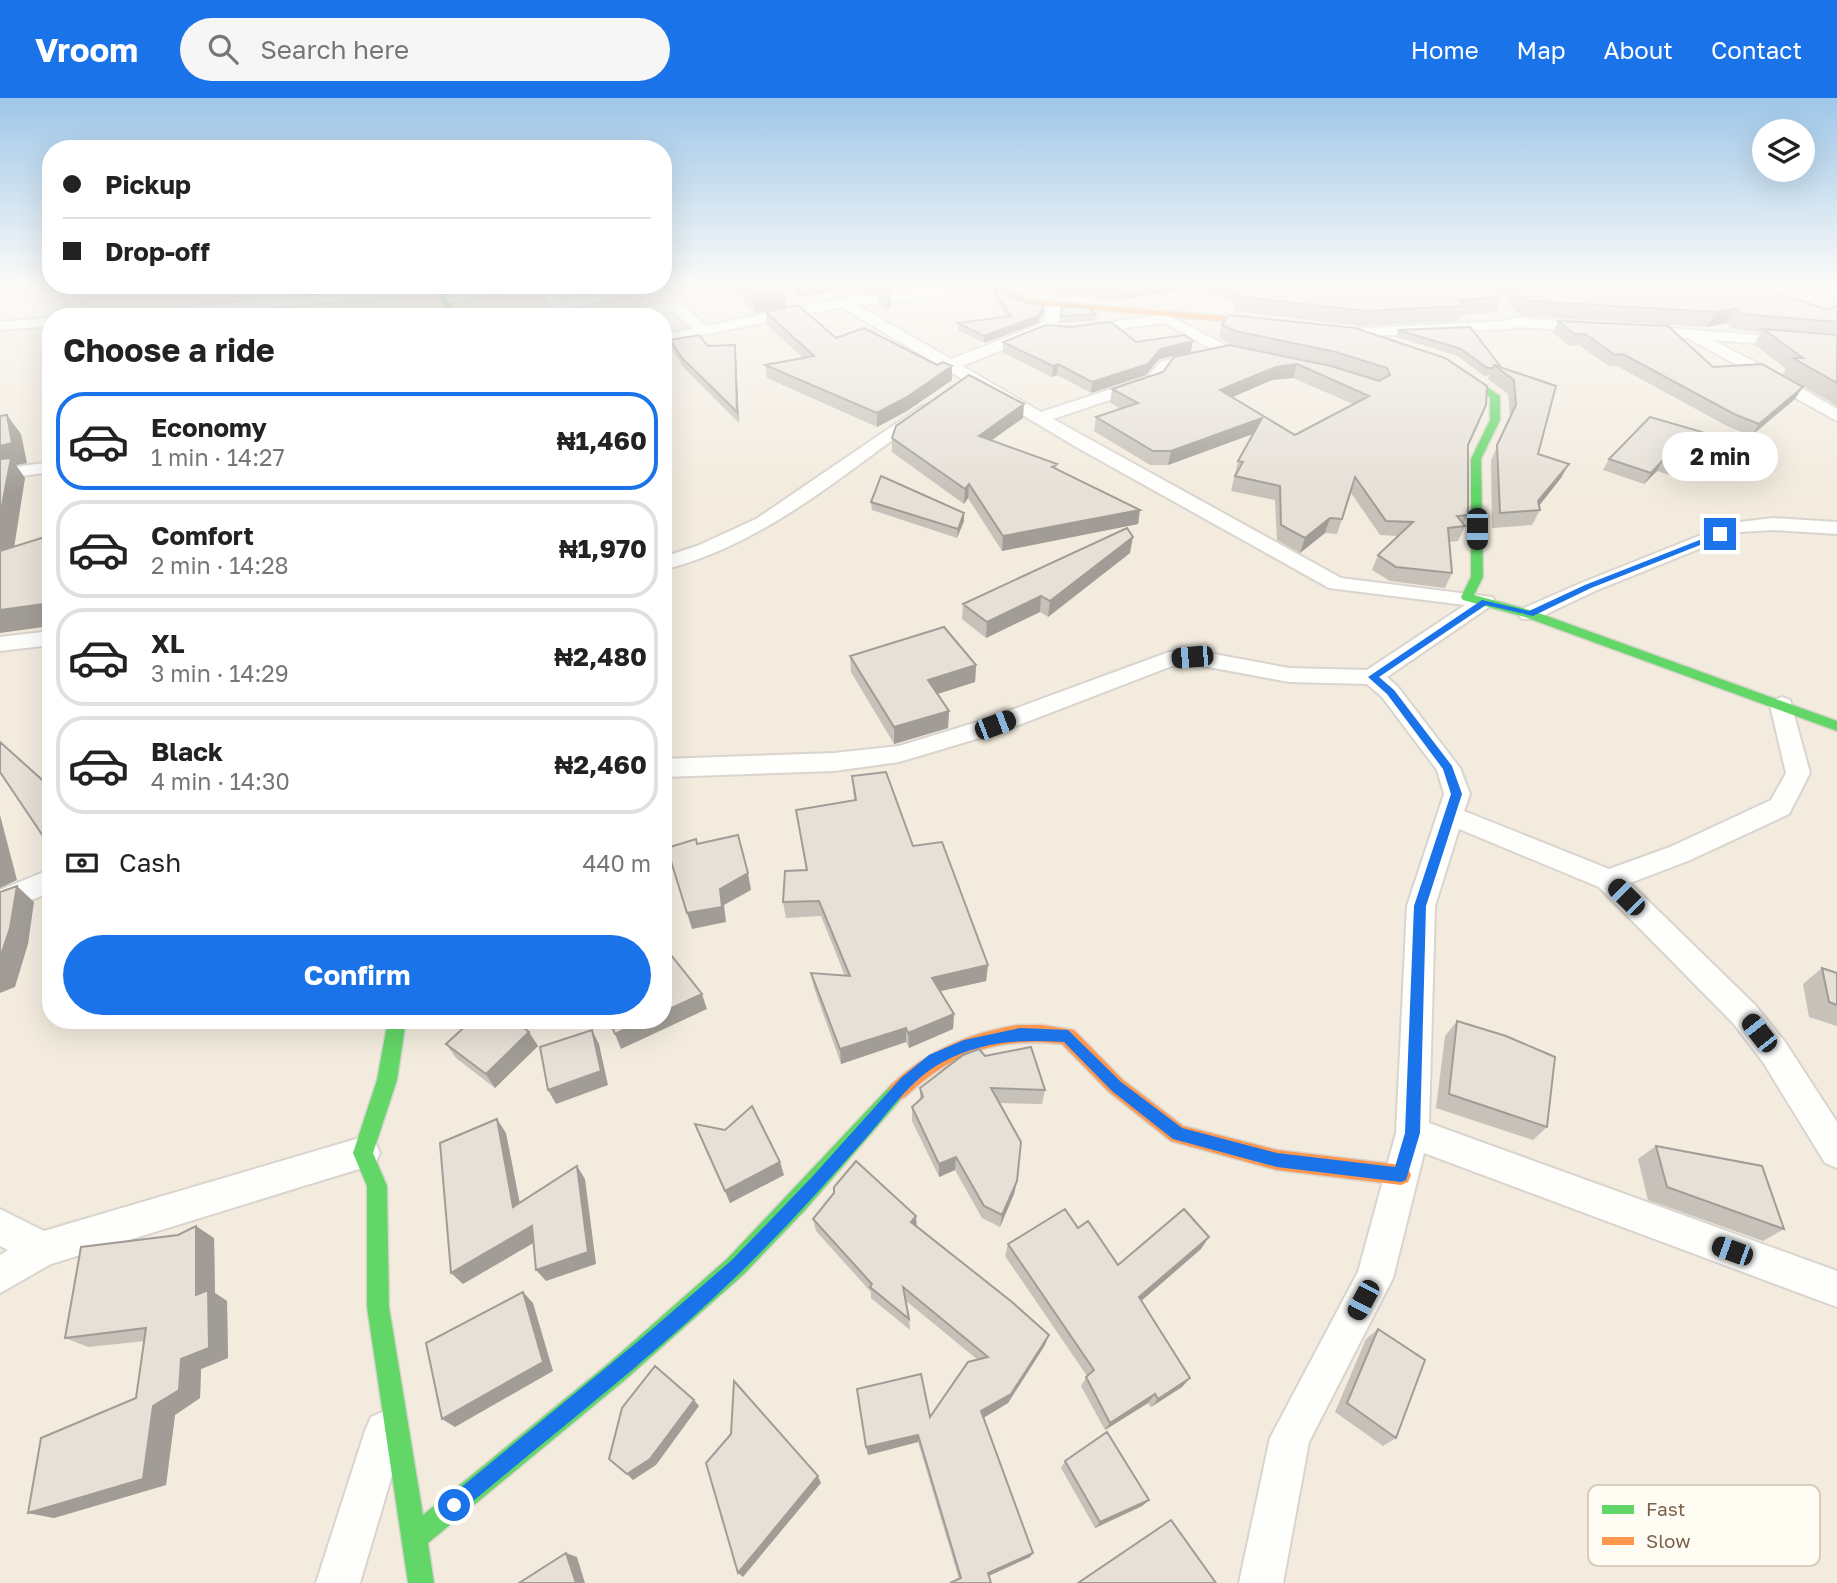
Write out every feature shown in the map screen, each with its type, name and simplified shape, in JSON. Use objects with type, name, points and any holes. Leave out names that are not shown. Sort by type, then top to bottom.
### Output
[{"type":"street","points":[[932,354],[1039,418],[1336,583],[1485,601]]},
{"type":"street","points":[[950,365],[977,354]]},
{"type":"street","points":[[1039,418],[1154,380],[1165,365],[1212,354]]},
{"type":"street","points":[[1241,354],[1263,359]]},
{"type":"street","points":[[1729,354],[1837,416]]},
{"type":"street","points":[[1429,356],[1458,370],[1495,396],[1494,420],[1476,458],[1476,577],[1467,597],[1530,614],[1837,726]]},
{"type":"street","points":[[672,561],[704,550],[763,523],[971,377]]},
{"type":"street","points":[[0,474],[42,468]]},
{"type":"street","points":[[1530,614],[1588,586],[1738,527],[1773,524],[1837,528]]},
{"type":"street","points":[[672,768],[834,762],[899,754],[995,725],[1169,659],[1192,657],[1289,675],[1373,677],[1485,601]]},
{"type":"street","points":[[0,644],[42,639]]},
{"type":"street","points":[[1261,1583],[1290,1438],[1375,1278],[1412,1133],[1420,906],[1457,794],[1448,768],[1390,692],[1373,677]]},
{"type":"street","points":[[1609,880],[1679,854],[1780,807],[1798,773],[1782,705]]},
{"type":"street","points":[[1449,815],[1609,880],[1744,1014],[1774,1052],[1837,1152]]},
{"type":"street","points":[[0,902],[42,884]]},
{"type":"street","points":[[396,1029],[387,1080],[363,1153],[377,1186],[378,1307],[421,1583]]},
{"type":"street","points":[[413,1539],[642,1349],[737,1265],[817,1182],[906,1083],[934,1059],[964,1046],[1020,1033],[1068,1036],[1116,1086],[1178,1134],[1277,1160],[1401,1175]]},
{"type":"street","points":[[1412,1133],[1837,1289]]},
{"type":"street","points":[[0,1275],[43,1249],[363,1153]]},
{"type":"street","points":[[0,1227],[43,1249]]},
{"type":"street","points":[[338,1583],[393,1406]]},
{"type":"shaded area","points":[[0,354],[42,354],[42,1029],[672,1029],[672,354],[1837,354],[1837,1583],[0,1583]]},
{"type":"building","points":[[680,354],[735,354],[737,412]]},
{"type":"building","points":[[812,354],[916,354],[937,365],[943,362],[952,366],[907,397],[877,413],[765,365],[814,356]]},
{"type":"building","points":[[1029,354],[1156,354],[1148,364],[1092,382],[1058,364],[1053,366]]},
{"type":"building","points":[[1186,354],[1274,354],[1331,366],[1379,381],[1390,375],[1387,368],[1343,354],[1434,354],[1445,358],[1487,386],[1486,405],[1468,445],[1468,515],[1457,516],[1465,526],[1448,528],[1452,573],[1396,567],[1378,555],[1413,522],[1386,521],[1355,477],[1342,519],[1330,518],[1305,538],[1281,525],[1280,486],[1235,476],[1243,462],[1238,461],[1262,418],[1171,451],[1153,451],[1096,417],[1138,403],[1112,389],[1163,372],[1174,357]],"holes":[[[1297,364],[1369,396],[1295,435],[1220,390],[1276,367]]]},
{"type":"building","points":[[1468,354],[1491,354],[1501,367],[1494,365],[1493,368],[1487,368]]},
{"type":"building","points":[[1624,354],[1699,354],[1713,367],[1762,364],[1803,387],[1759,424],[1734,414]]},
{"type":"building","points":[[1798,354],[1837,354],[1837,383],[1793,358],[1803,358]]},
{"type":"building","points":[[1494,365],[1556,386],[1538,454],[1569,464],[1538,501],[1540,510],[1500,513],[1497,445],[1516,405],[1514,380]]},
{"type":"building","points":[[969,375],[1024,404],[979,436],[1057,464],[1052,467],[1140,510],[1003,536],[969,484],[965,489],[892,438],[896,426]]},
{"type":"building","points":[[7,415],[12,443],[0,446],[0,416]]},
{"type":"building","points":[[1650,417],[1702,432],[1676,465],[1663,460],[1651,473],[1609,459]]},
{"type":"building","points":[[11,458],[0,516],[0,459]]},
{"type":"building","points":[[881,476],[964,513],[958,529],[871,502]]},
{"type":"building","points":[[1127,528],[1133,537],[1050,601],[1041,596],[987,622],[963,604]]},
{"type":"building","points":[[42,538],[42,604],[0,610],[0,551]]},
{"type":"building","points":[[944,627],[976,665],[928,680],[949,711],[894,727],[850,656]]},
{"type":"building","points":[[0,742],[42,780],[42,835],[0,772]]},
{"type":"building","points":[[886,772],[913,846],[942,842],[988,965],[932,978],[954,1014],[908,1033],[906,1028],[840,1049],[811,973],[850,976],[819,901],[783,902],[785,871],[807,870],[796,810],[856,800],[852,776]]},
{"type":"building","points":[[738,835],[748,873],[720,889],[722,907],[687,913],[672,864],[672,846],[696,839],[697,844]]},
{"type":"building","points":[[17,886],[10,928],[0,958],[0,892]]},
{"type":"building","points":[[672,956],[702,994],[672,1008]]},
{"type":"building","points":[[1822,968],[1837,973],[1837,1005],[1829,1002]]},
{"type":"building","points":[[1457,1021],[1506,1036],[1555,1057],[1547,1127],[1449,1094]]},
{"type":"building","points":[[462,1029],[525,1029],[529,1032],[486,1074],[446,1044]]},
{"type":"building","points":[[613,1029],[626,1029],[615,1034]]},
{"type":"building","points":[[592,1030],[601,1071],[548,1090],[540,1047]]},
{"type":"building","points":[[1031,1047],[1045,1090],[991,1088],[1021,1142],[1017,1181],[1002,1215],[984,1206],[956,1157],[939,1164],[912,1107],[923,1097],[920,1088],[963,1055],[979,1049],[985,1056]]},
{"type":"building","points":[[752,1106],[780,1162],[725,1191],[695,1124],[725,1130]]},
{"type":"building","points":[[497,1119],[513,1207],[577,1166],[588,1252],[536,1270],[532,1226],[451,1273],[440,1143]]},
{"type":"building","points":[[1656,1146],[1762,1166],[1784,1229],[1667,1187]]},
{"type":"building","points":[[856,1161],[916,1216],[911,1222],[1049,1335],[1011,1394],[981,1411],[1033,1553],[988,1573],[991,1583],[950,1583],[961,1578],[918,1435],[866,1447],[857,1389],[921,1374],[930,1417],[968,1362],[988,1357],[903,1287],[909,1319],[870,1287],[872,1284],[813,1219],[834,1193],[834,1187]]},
{"type":"building","points":[[1065,1209],[1078,1228],[1088,1221],[1118,1265],[1184,1209],[1209,1237],[1139,1297],[1190,1378],[1158,1399],[1155,1394],[1110,1423],[1086,1377],[1094,1370],[1008,1244]]},
{"type":"building","points":[[196,1226],[196,1295],[208,1290],[209,1348],[181,1359],[179,1390],[153,1406],[143,1479],[28,1513],[41,1438],[136,1398],[146,1328],[65,1338],[81,1247],[178,1235]]},
{"type":"building","points":[[523,1292],[543,1362],[442,1419],[426,1343]]},
{"type":"building","points":[[1378,1329],[1425,1360],[1396,1438],[1347,1403]]},
{"type":"building","points":[[655,1366],[694,1400],[650,1459],[627,1474],[609,1459],[622,1408]]},
{"type":"building","points":[[734,1381],[818,1476],[738,1573],[706,1463],[731,1434]]},
{"type":"building","points":[[1107,1432],[1149,1500],[1100,1522],[1065,1461]]},
{"type":"building","points":[[1171,1520],[1216,1583],[1078,1583]]},
{"type":"building","points":[[566,1553],[576,1583],[519,1583]]},
{"type":"traffic: fast","points":[[1444,362],[1495,396],[1495,420],[1476,459],[1477,577],[1467,597],[1529,614],[1837,726]]},
{"type":"traffic: fast","points":[[396,1029],[387,1080],[363,1153],[377,1186],[378,1307],[421,1583]]},
{"type":"traffic: fast","points":[[413,1539],[617,1371],[736,1266],[898,1091]]},
{"type":"traffic: slow","points":[[898,1091],[938,1059],[968,1045],[1018,1033],[1067,1036],[1116,1086],[1178,1134],[1277,1160],[1401,1175]]},
{"type":"route","points":[[454,1505],[642,1349],[737,1265],[817,1182],[906,1083],[934,1059],[964,1046],[1020,1033],[1068,1036],[1116,1086],[1178,1134],[1277,1160],[1401,1175],[1412,1133],[1420,906],[1457,794],[1448,768],[1390,692],[1373,677],[1485,601],[1530,614],[1588,586],[1720,534]]}]
